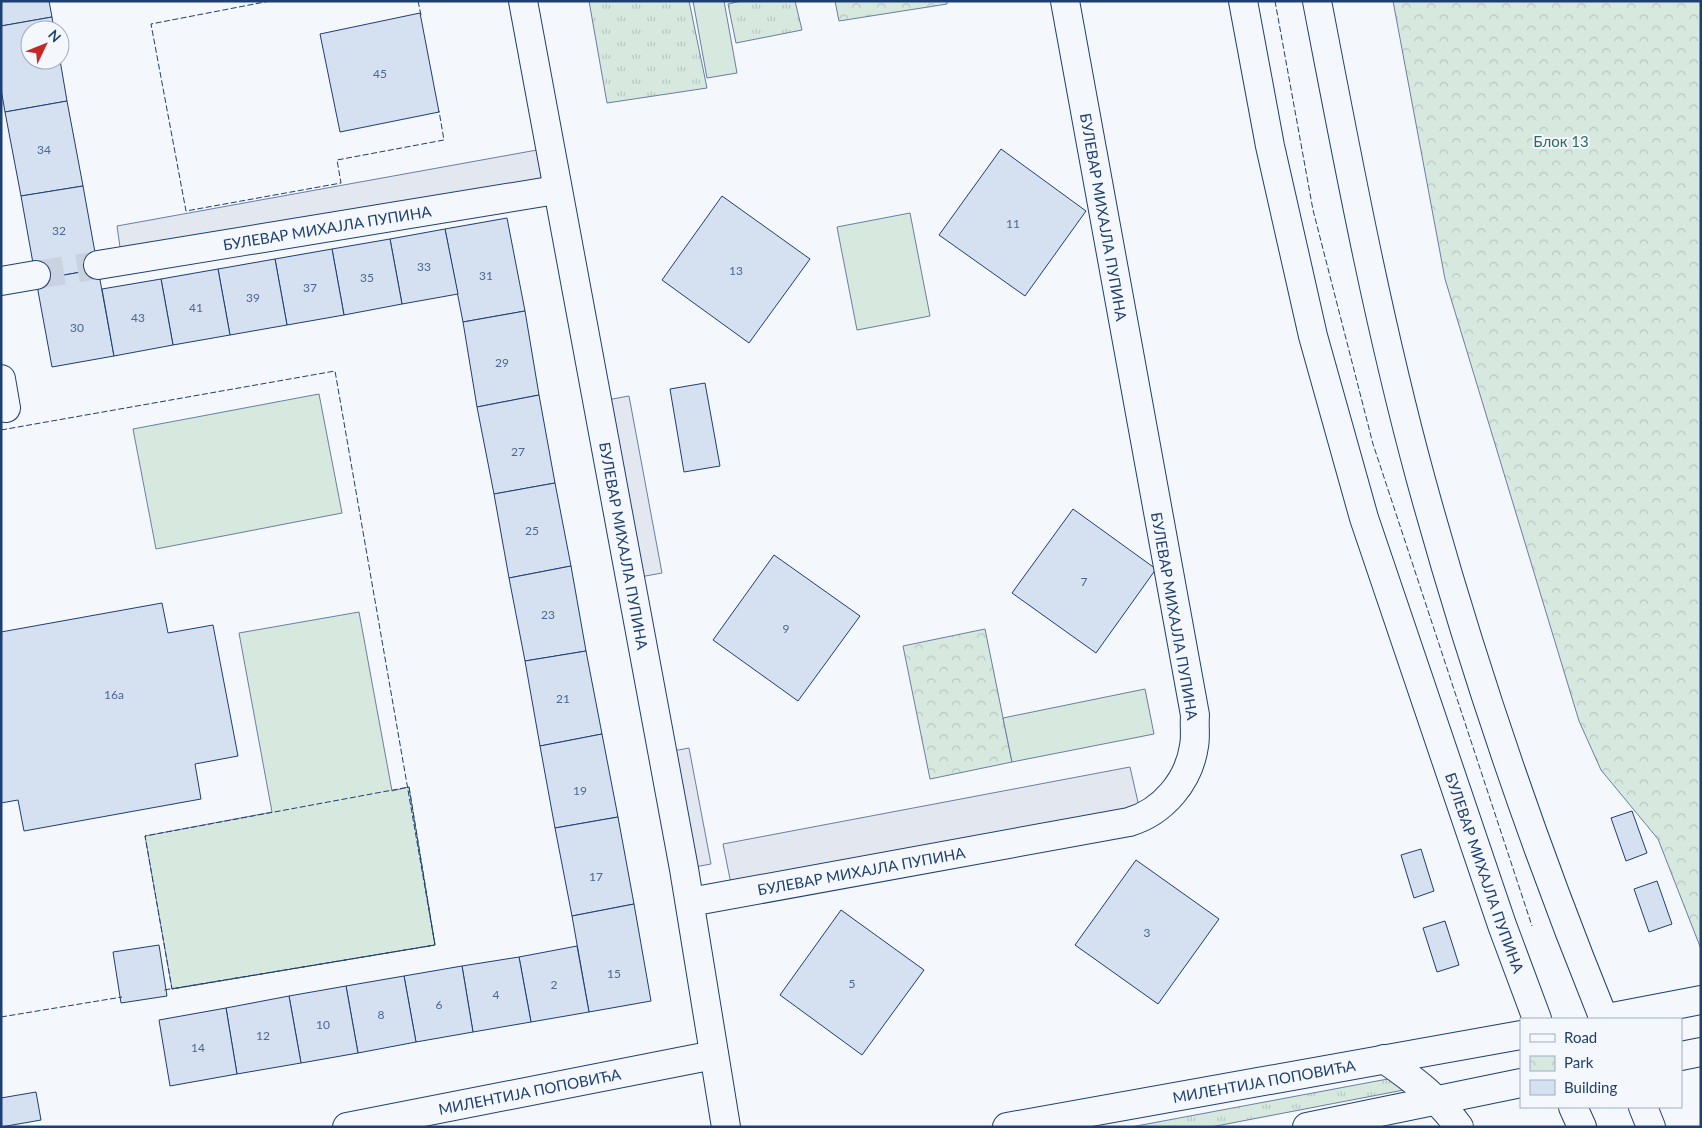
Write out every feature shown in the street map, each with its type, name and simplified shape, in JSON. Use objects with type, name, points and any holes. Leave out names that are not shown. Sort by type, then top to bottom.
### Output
[{"type":"street","name":"БУЛЕВАР МИХАЈЛА ПУПИНА","points":[[523,1],[556,190],[690,902],[726,1127]]},
{"type":"street","name":"БУЛЕВАР МИХАЈЛА ПУПИНА","points":[[690,902],[1129,822],[1140,818],[1158,807],[1186,775],[1194,746],[1194,715],[1065,1]]},
{"type":"street","name":"БУЛЕВАР МИХАЈЛА ПУПИНА","points":[[1243,1],[1270,146],[1313,336],[1364,518],[1502,925],[1537,1018]]},
{"type":"street","points":[[1317,1],[1382,324],[1421,480],[1466,633],[1557,903],[1603,1018]]},
{"type":"street","name":"БУЛЕВАР МИХАЈЛА ПУПИНА","points":[[98,265],[556,190]]},
{"type":"street","points":[[1,281],[36,275]]},
{"type":"street","points":[[1,379],[6,408]]},
{"type":"street","points":[[1608,1018],[1701,1000]]},
{"type":"street","name":"МИЛЕНТИЈА ПОПОВИЋА","points":[[1006,1127],[1520,1035]]},
{"type":"street","points":[[1682,1056],[1701,1052]]},
{"type":"street","name":"МИЛЕНТИЈА ПОПОВИЋА","points":[[347,1127],[714,1055]]},
{"type":"street","points":[[1384,1059],[1436,1098],[1459,1127]]},
{"type":"street","points":[[1310,1127],[1436,1098],[1520,1083]]},
{"type":"street","points":[[1573,1108],[1582,1127]]},
{"type":"street","points":[[1642,1108],[1652,1127]]},
{"type":"green space","points":[[589,1],[689,1],[707,88],[607,103]]},
{"type":"green space","points":[[693,1],[724,1],[737,73],[707,78]]},
{"type":"green space","points":[[741,1],[795,1],[802,30],[736,43],[728,4]]},
{"type":"green space","points":[[835,1],[947,1],[947,4],[839,21]]},
{"type":"green space","name":"Блок 13","points":[[1393,1],[1701,1],[1701,949],[1658,839],[1601,770],[1579,721],[1445,279]]},
{"type":"green space","points":[[910,213],[930,316],[857,330],[837,227]]},
{"type":"green space","points":[[319,394],[342,513],[156,549],[133,429]]},
{"type":"green space","points":[[359,612],[392,791],[409,787],[435,945],[172,989],[145,836],[272,812],[239,633]]},
{"type":"green space","points":[[985,629],[1012,762],[930,779],[903,646]]},
{"type":"green space","points":[[1145,689],[1154,734],[1012,762],[1003,718]]},
{"type":"green space","points":[[1393,1078],[1409,1089],[1211,1127],[1131,1127]]},
{"type":"shaded area","points":[[548,148],[556,190],[122,261],[117,226]]},
{"type":"shaded area","points":[[629,396],[662,573],[629,579],[596,402]]},
{"type":"shaded area","points":[[689,748],[711,864],[684,869],[662,753]]},
{"type":"shaded area","points":[[1130,767],[1140,811],[731,884],[723,844]]},
{"type":"building","points":[[1,1],[49,1],[52,17],[20,20],[20,23],[1,26]]},
{"type":"building","points":[[420,13],[439,112],[340,132],[320,34]]},
{"type":"building","points":[[52,17],[52,20],[35,20]]},
{"type":"building","points":[[20,23],[20,70],[62,70],[67,101],[5,112],[1,89],[1,26]]},
{"type":"building","points":[[67,101],[83,186],[21,196],[5,112]]},
{"type":"building","points":[[1001,149],[1086,211],[1025,296],[939,235]]},
{"type":"building","points":[[83,186],[98,269],[36,280],[21,196]]},
{"type":"building","points":[[722,196],[810,259],[749,343],[662,280]]},
{"type":"building","points":[[507,218],[525,311],[463,322],[445,229]]},
{"type":"building","points":[[445,229],[458,294],[402,304],[390,239]]},
{"type":"building","points":[[390,239],[402,304],[344,315],[332,249]]},
{"type":"building","points":[[332,249],[344,315],[287,325],[275,259]]},
{"type":"building","points":[[275,259],[287,325],[230,335],[218,269]]},
{"type":"building","points":[[98,269],[114,356],[52,367],[36,280]]},
{"type":"building","points":[[218,269],[230,335],[173,345],[161,279]]},
{"type":"building","points":[[161,279],[173,345],[114,356],[102,289]]},
{"type":"building","points":[[525,311],[539,395],[477,407],[463,322]]},
{"type":"building","points":[[705,383],[720,466],[684,472],[670,389]]},
{"type":"building","points":[[539,395],[555,483],[494,494],[477,407]]},
{"type":"building","points":[[555,483],[571,566],[509,578],[494,494]]},
{"type":"building","points":[[1073,509],[1156,569],[1096,653],[1012,593]]},
{"type":"building","points":[[774,555],[860,616],[798,701],[713,640]]},
{"type":"building","points":[[571,566],[586,651],[525,661],[509,578]]},
{"type":"building","points":[[162,603],[168,633],[213,625],[238,756],[195,764],[201,799],[24,831],[18,800],[1,803],[1,632]]},
{"type":"building","points":[[586,651],[602,734],[540,746],[525,661]]},
{"type":"building","points":[[602,734],[618,817],[555,828],[540,746]]},
{"type":"building","points":[[1632,811],[1647,853],[1626,861],[1611,818]]},
{"type":"building","points":[[618,817],[634,904],[572,916],[555,828]]},
{"type":"building","points":[[1421,849],[1434,891],[1414,898],[1401,855]]},
{"type":"building","points":[[1136,860],[1219,919],[1158,1004],[1075,945]]},
{"type":"building","points":[[1657,881],[1672,924],[1649,932],[1634,889]]},
{"type":"building","points":[[634,904],[651,1001],[589,1012],[572,916]]},
{"type":"building","points":[[841,910],[924,970],[862,1055],[780,995]]},
{"type":"building","points":[[1445,921],[1459,965],[1437,972],[1423,928]]},
{"type":"building","points":[[159,945],[167,996],[121,1003],[113,952]]},
{"type":"building","points":[[577,946],[589,1012],[531,1022],[519,957]]},
{"type":"building","points":[[519,957],[531,1022],[473,1032],[462,966]]},
{"type":"building","points":[[462,966],[473,1032],[416,1042],[404,976]]},
{"type":"building","points":[[404,976],[416,1042],[358,1053],[346,986]]},
{"type":"building","points":[[346,986],[358,1053],[301,1063],[289,996]]},
{"type":"building","points":[[289,996],[301,1063],[237,1074],[226,1008]]},
{"type":"building","points":[[226,1008],[237,1074],[170,1086],[159,1020]]},
{"type":"building","points":[[36,1092],[41,1120],[1,1127],[1,1098]]},
{"type":"tunnel","points":[[36,275],[98,265]]},
{"type":"fence","points":[[270,1],[151,24],[186,211],[341,183],[337,160],[444,140],[439,111]]},
{"type":"fence","points":[[418,1],[421,15]]},
{"type":"fence","points":[[1275,1],[1313,210],[1373,444],[1532,926]]},
{"type":"fence","points":[[1,430],[335,371],[435,945],[164,990]]},
{"type":"fence","points":[[409,787],[435,945],[172,989],[145,836],[409,787]]},
{"type":"fence","points":[[1,1017],[122,997]]}]
